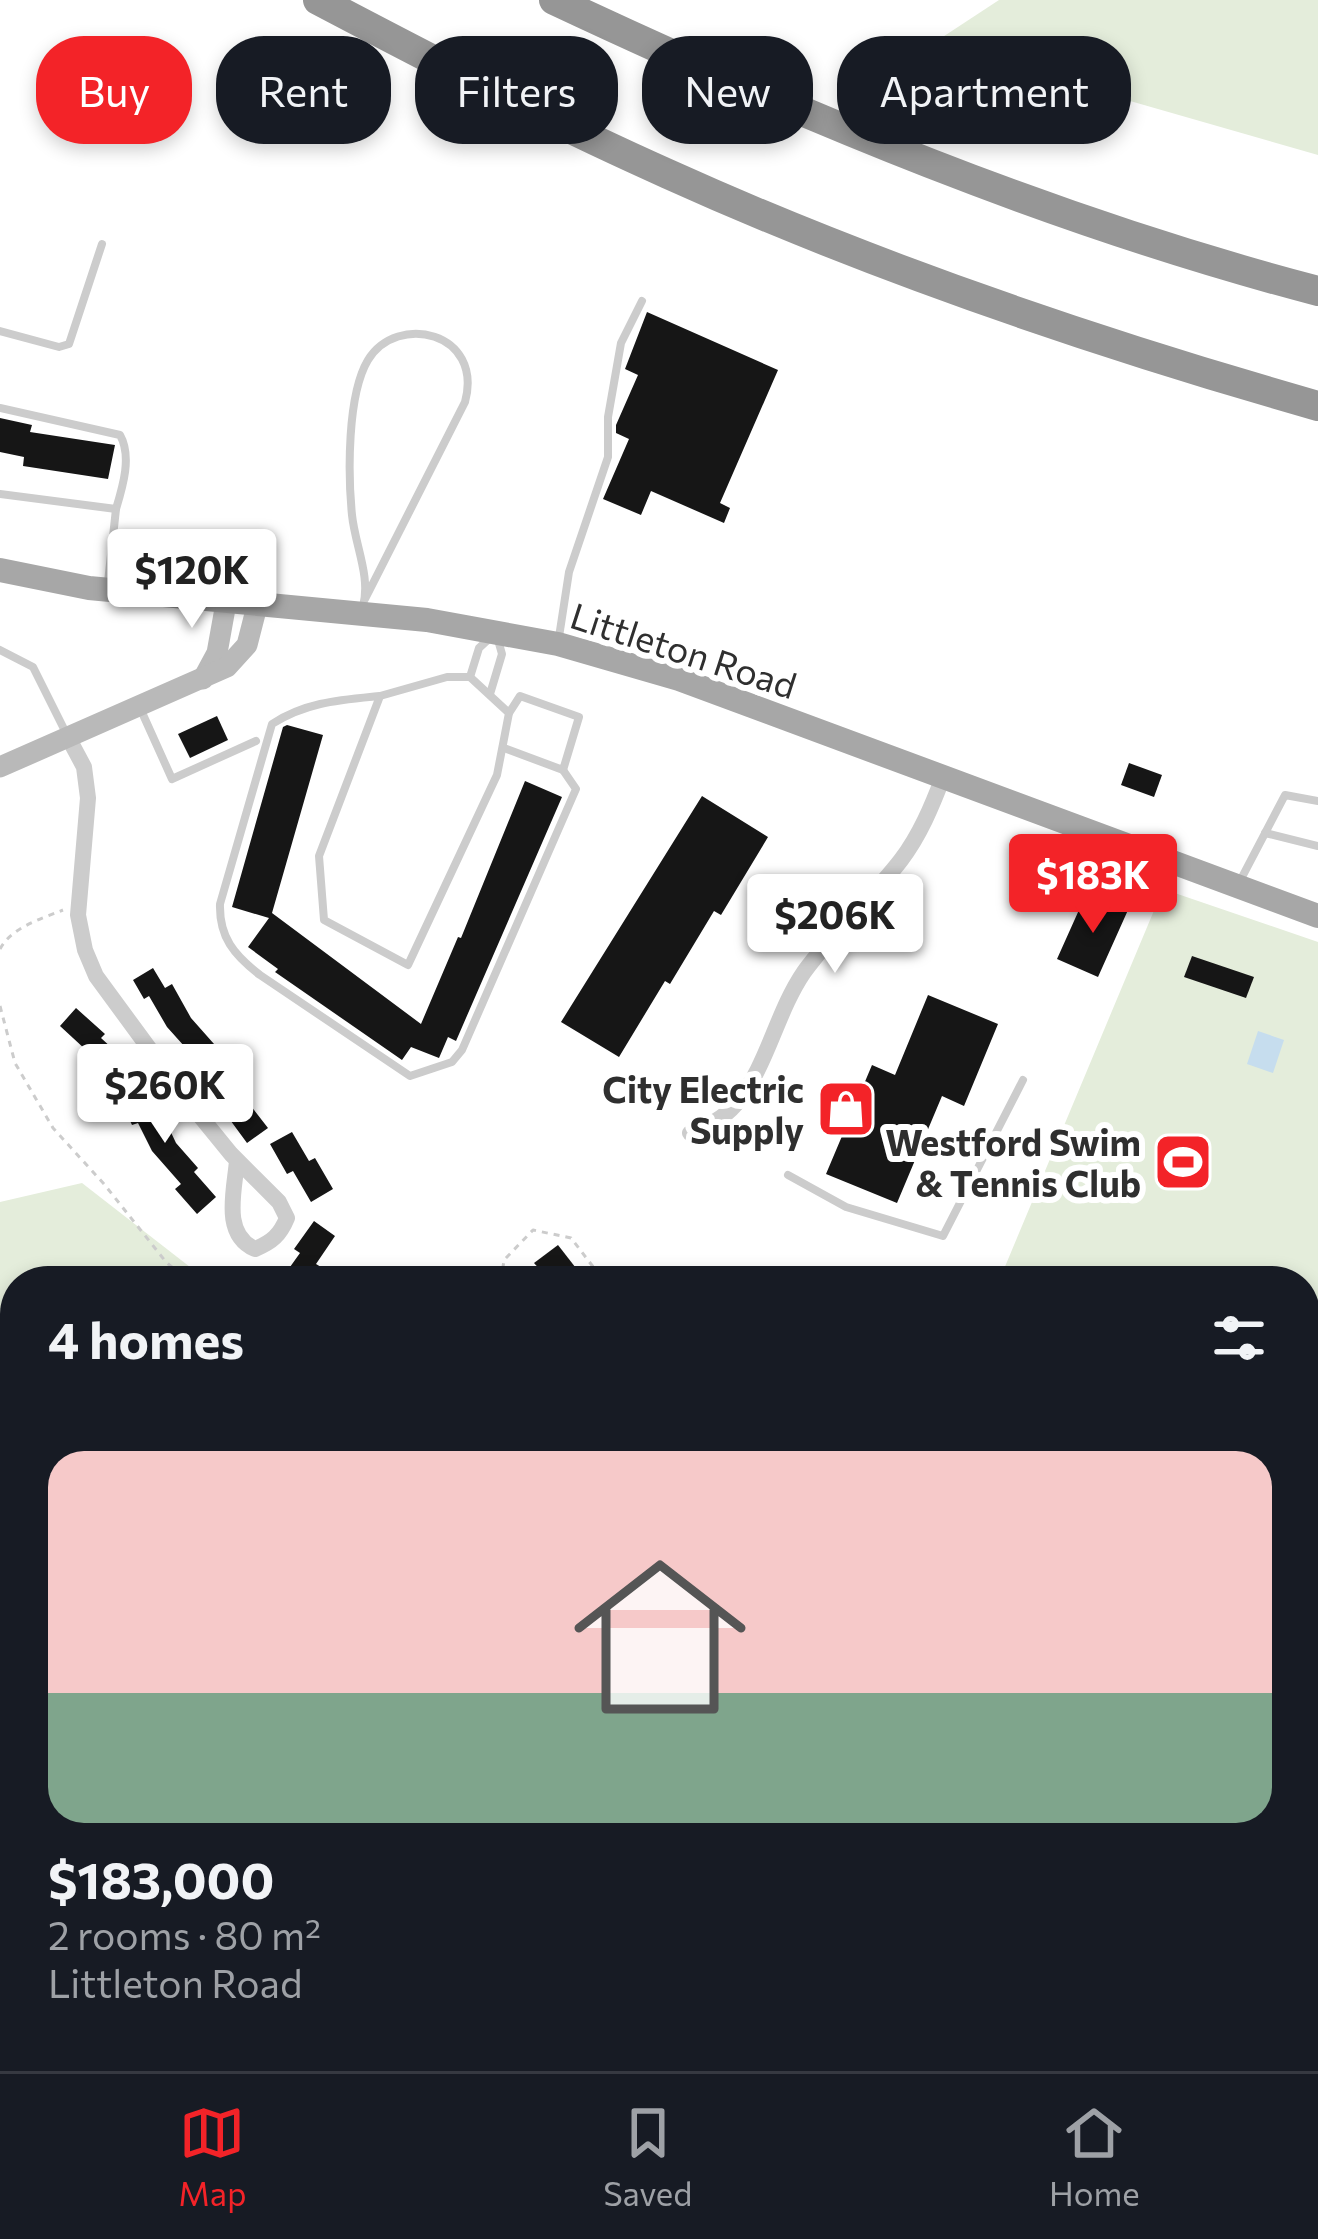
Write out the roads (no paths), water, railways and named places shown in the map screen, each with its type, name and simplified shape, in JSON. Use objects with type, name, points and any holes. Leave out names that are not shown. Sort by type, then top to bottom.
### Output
[{"type":"highway","points":[[319,0],[566,127],[783,223],[1106,343],[1318,406]]},
{"type":"highway","points":[[554,0],[705,71],[930,164],[1161,245],[1318,291]]},
{"type":"main road","name":"Littleton Road","points":[[0,570],[54,583],[257,606],[363,606],[558,644],[680,679],[1318,916]]},
{"type":"main road","points":[[202,679],[217,653],[226,602]]},
{"type":"main road","points":[[0,767],[202,679],[237,659],[247,645],[257,606]]},
{"type":"street","points":[[68,737],[84,767],[88,797],[78,905],[85,950],[96,976],[237,1160],[279,1202],[286,1218],[270,1243],[255,1249],[244,1244],[235,1231],[232,1209],[237,1160]]},
{"type":"street","points":[[690,1133],[722,1119],[740,1100],[791,993],[904,857],[943,777]]},
{"type":"lane","points":[[0,331],[59,347],[69,344],[102,244]]},
{"type":"lane","points":[[558,644],[568,572],[608,457],[608,417],[621,343],[642,301]]},
{"type":"lane","points":[[412,335],[444,338],[458,350],[467,369],[465,402],[363,606],[350,463],[352,416],[368,360],[385,342],[412,335]]},
{"type":"lane","points":[[0,408],[119,435],[125,442],[124,482],[116,509],[107,590]]},
{"type":"lane","points":[[0,494],[116,509]]},
{"type":"lane","points":[[470,677],[479,648],[496,632],[502,654],[490,695]]},
{"type":"lane","points":[[0,650],[33,668],[68,737]]},
{"type":"lane","points":[[504,748],[563,770],[576,789],[462,1050],[452,1062],[410,1076],[242,962],[219,926],[220,904],[272,724],[321,702],[380,696],[447,677],[470,677],[509,712]]},
{"type":"lane","points":[[380,696],[320,856],[324,920],[408,965],[497,776],[509,712],[520,696],[579,717],[563,770]]},
{"type":"lane","points":[[139,706],[172,779],[256,740]]},
{"type":"lane","points":[[1237,888],[1285,795],[1318,801]]},
{"type":"lane","points":[[1265,833],[1318,846]]},
{"type":"lane","points":[[788,1174],[846,1207],[943,1236],[1023,1080]]},
{"type":"water","points":[[1258,1031],[1284,1040],[1273,1073],[1247,1064]]},
{"type":"place","name":"City Electric Supply","points":[[846,1109]]},
{"type":"place","name":"Westford Swim & Tennis Club","points":[[1183,1162]]}]
